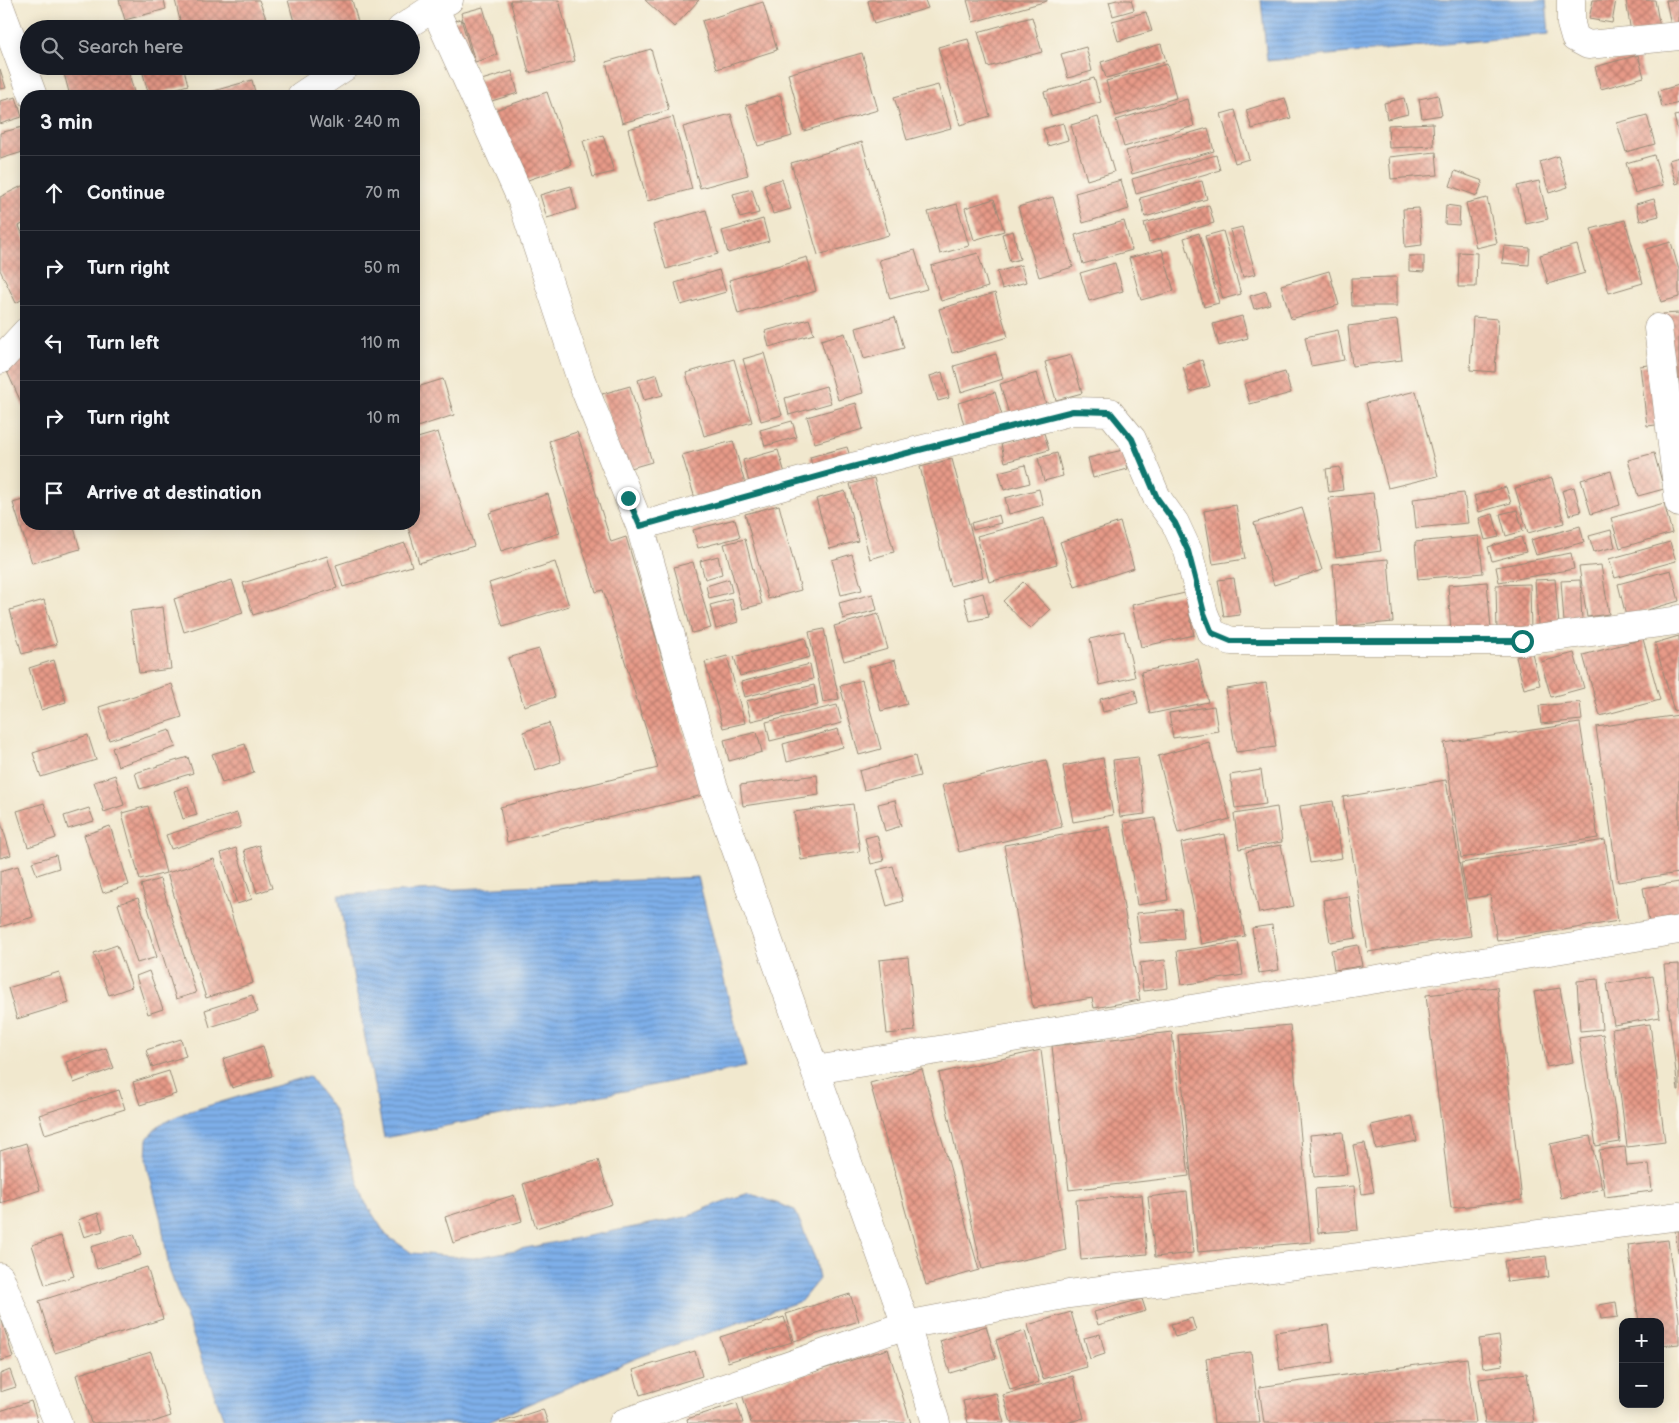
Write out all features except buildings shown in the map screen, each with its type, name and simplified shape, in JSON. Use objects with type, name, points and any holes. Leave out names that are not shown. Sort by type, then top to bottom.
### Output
[{"type":"street","points":[[1571,0],[1571,24],[1575,38],[1588,45],[1679,36]]},
{"type":"street","points":[[415,20],[442,3],[522,201],[581,380],[640,526],[713,785],[906,1325],[936,1423]]},
{"type":"street","points":[[0,7],[20,61]]},
{"type":"street","points":[[25,75],[31,90]]},
{"type":"street","points":[[310,90],[332,75]]},
{"type":"street","points":[[1658,328],[1679,503]]},
{"type":"street","points":[[0,360],[20,338]]},
{"type":"street","points":[[640,526],[852,467],[1073,411],[1110,412],[1132,439],[1157,498],[1175,523],[1188,551],[1204,613],[1212,633],[1231,641],[1522,641],[1679,619]]},
{"type":"street","points":[[815,1070],[1679,930]]},
{"type":"street","points":[[623,1423],[906,1325],[1069,1294],[1679,1216]]},
{"type":"street","points":[[0,1277],[58,1423]]},
{"type":"water","points":[[1261,0],[1546,0],[1549,34],[1267,61]]},
{"type":"water","points":[[698,877],[746,1067],[384,1138],[338,895]]},
{"type":"water","points":[[309,1076],[334,1110],[365,1202],[386,1235],[412,1253],[474,1258],[686,1217],[749,1193],[795,1210],[816,1261],[819,1279],[801,1301],[637,1358],[484,1423],[225,1423],[169,1269],[161,1220],[146,1161],[147,1139],[159,1125],[184,1113]]},
{"type":"route","points":[[628,498],[640,526],[852,467],[1073,411],[1110,412],[1132,439],[1157,498],[1175,523],[1188,551],[1204,613],[1212,633],[1231,641],[1522,641]]}]
